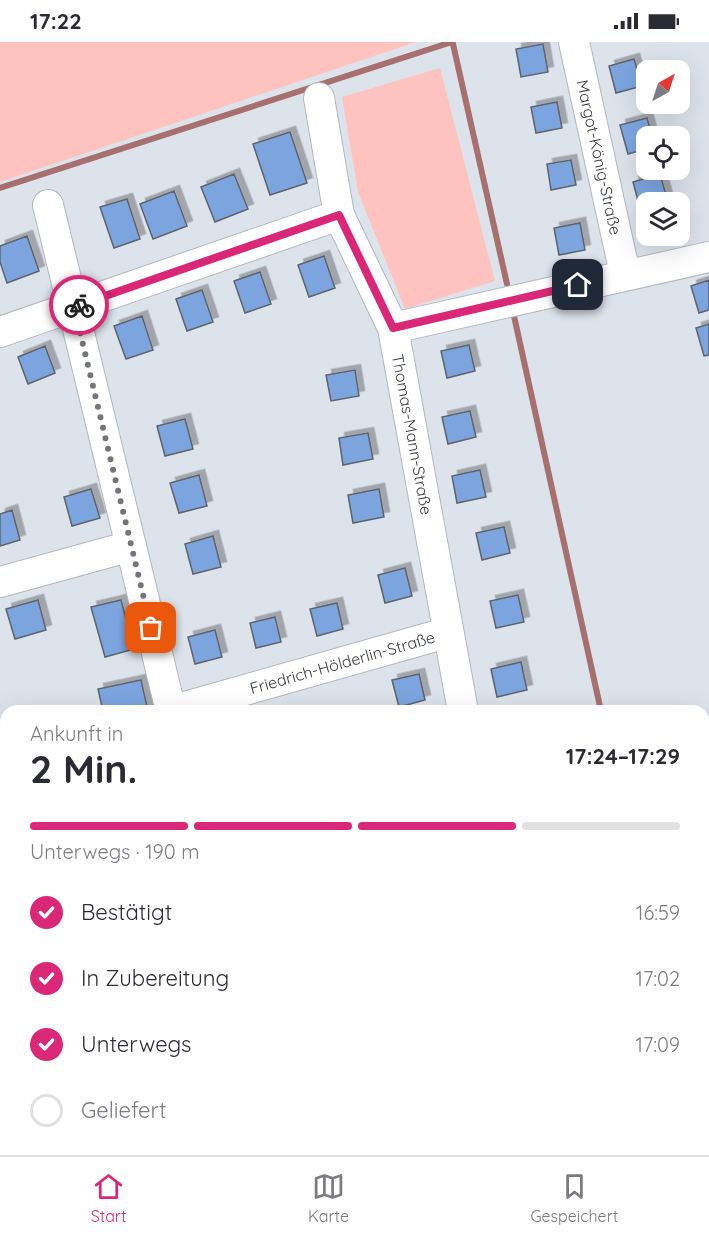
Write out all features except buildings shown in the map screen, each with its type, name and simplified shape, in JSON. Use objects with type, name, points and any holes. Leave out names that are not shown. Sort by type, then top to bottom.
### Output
[{"type":"street","name":"Margot-König-Straße","points":[[574,42],[625,274]]},
{"type":"street","name":"Thomas-Mann-Straße","points":[[319,98],[339,215],[393,328],[446,633],[462,705]]},
{"type":"street","points":[[48,205],[170,705]]},
{"type":"street","points":[[0,332],[339,215]]},
{"type":"street","points":[[393,328],[709,256]]},
{"type":"street","points":[[0,582],[131,546]]},
{"type":"street","name":"Friedrich-Hölderlin-Straße","points":[[217,705],[247,701],[446,633]]},
{"type":"shaded area","points":[[0,42],[416,42],[0,182]]},
{"type":"shaded area","points":[[440,68],[495,281],[405,309],[358,192],[342,97]]},
{"type":"waterway","points":[[0,188],[452,42]]},
{"type":"waterway","points":[[453,44],[507,284]]},
{"type":"waterway","points":[[514,316],[600,705]]},
{"type":"way so far","points":[[79,305],[74,307],[151,628]]},
{"type":"route","points":[[79,305],[339,215],[393,328],[578,285]]}]
